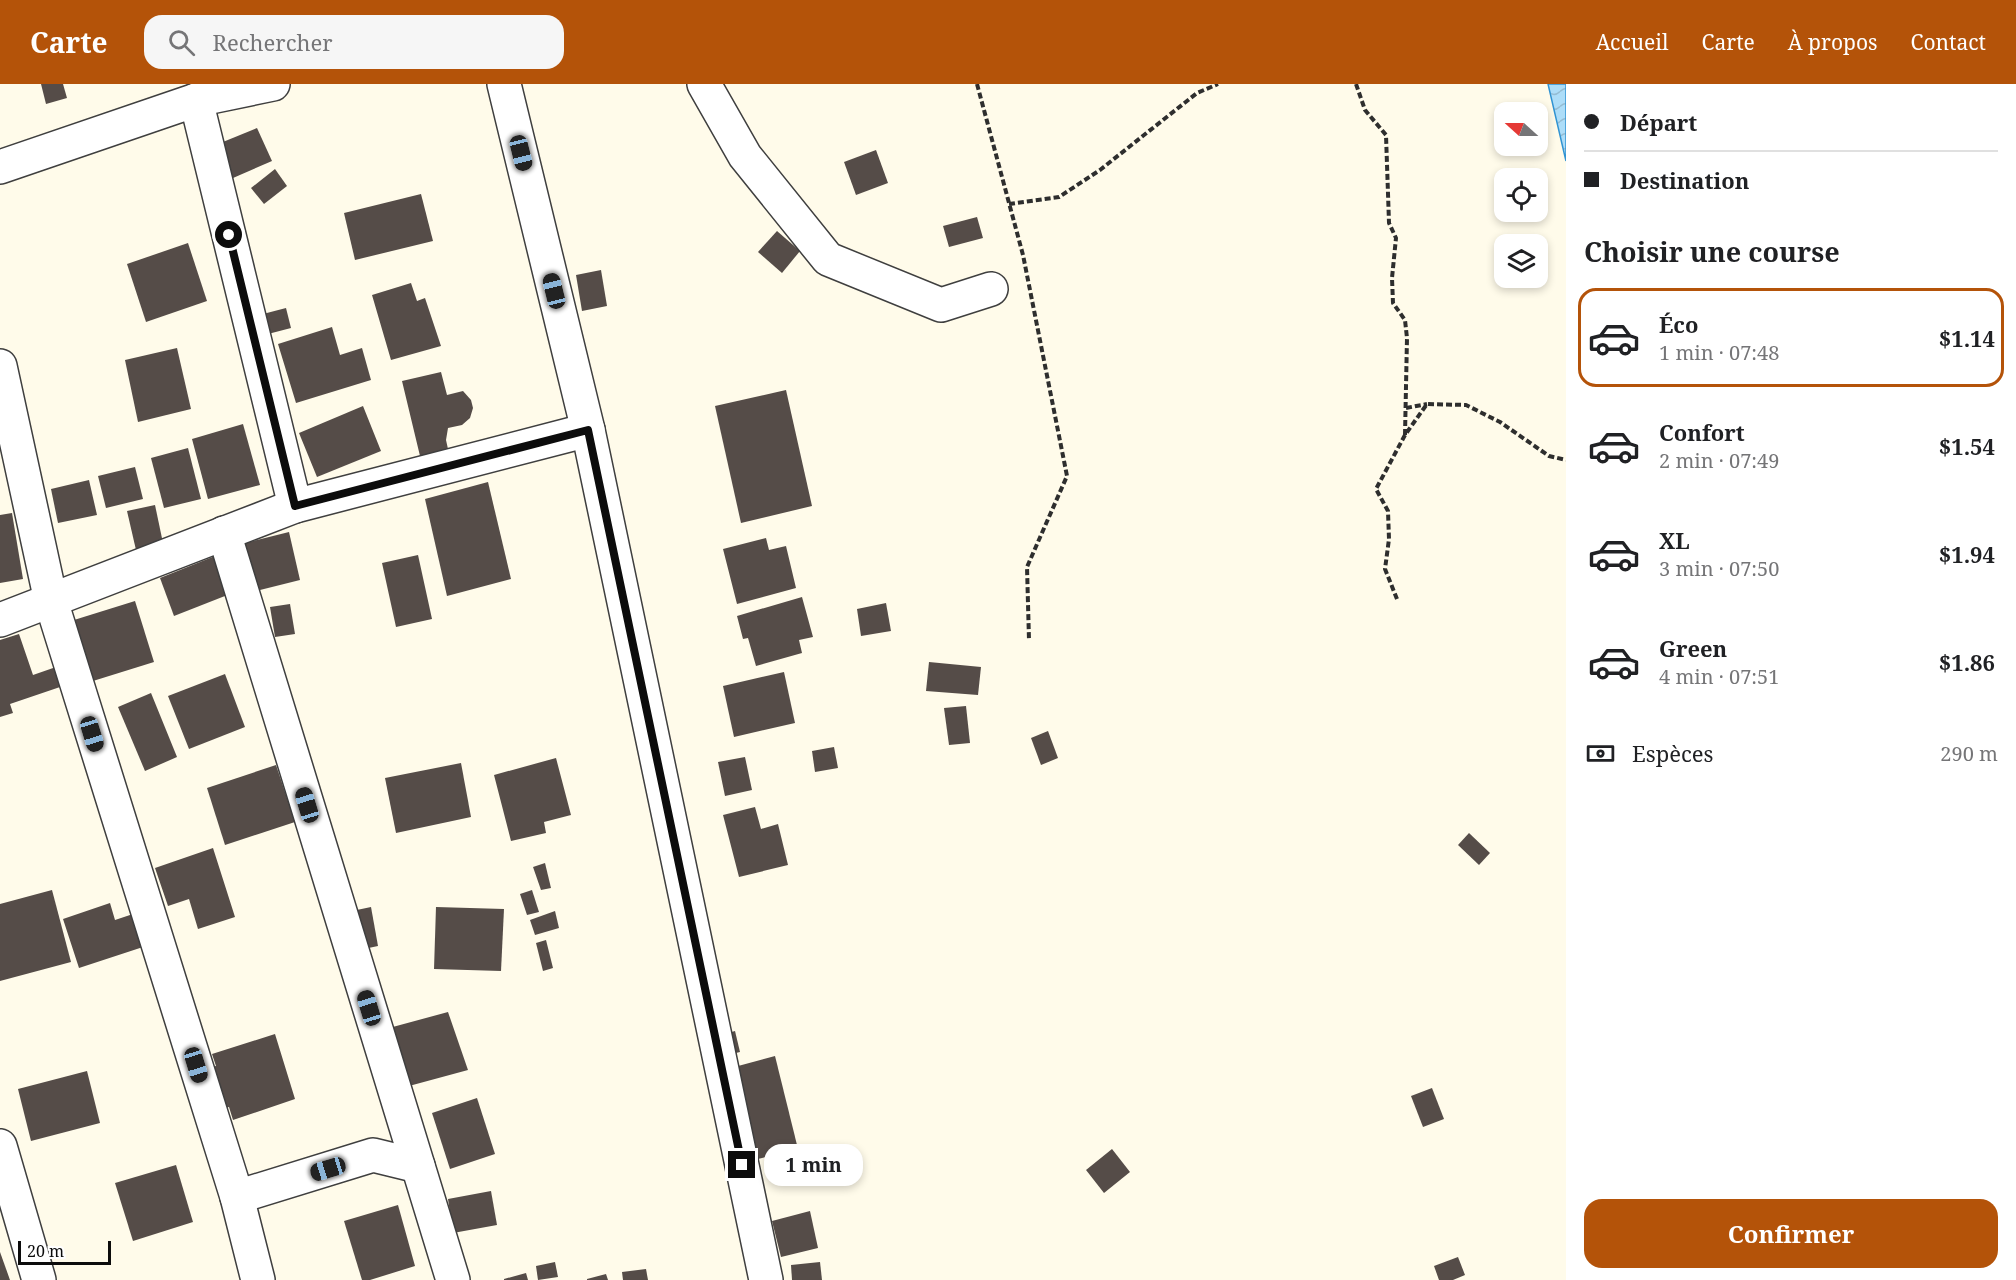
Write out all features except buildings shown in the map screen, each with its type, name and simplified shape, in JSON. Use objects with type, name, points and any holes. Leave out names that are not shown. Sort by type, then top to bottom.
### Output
[{"type":"street","points":[[0,167],[196,100],[273,84]]},
{"type":"street","points":[[504,84],[588,430],[766,1280]]},
{"type":"street","points":[[704,84],[745,156],[828,259],[941,305],[991,289]]},
{"type":"street","points":[[196,100],[295,506]]},
{"type":"street","points":[[0,366],[51,601],[237,1197],[258,1280]]},
{"type":"street","points":[[0,620],[295,506],[588,430]]},
{"type":"street","points":[[224,533],[453,1280]]},
{"type":"street","points":[[0,1146],[39,1280]]},
{"type":"street","points":[[237,1197],[373,1155],[418,1166]]},
{"type":"path","points":[[977,84],[1023,255],[1066,476],[1027,567],[1029,640]]},
{"type":"path","points":[[1009,204],[1059,197],[1100,170],[1197,93],[1218,84]]},
{"type":"path","points":[[1356,84],[1365,110],[1386,135],[1389,223],[1396,238],[1392,278],[1393,303],[1405,320],[1407,338],[1405,435]]},
{"type":"path","points":[[1406,408],[1427,404],[1466,405],[1500,422],[1549,456],[1566,460]]},
{"type":"path","points":[[1397,598],[1385,569],[1389,539],[1389,511],[1376,489],[1405,435],[1427,404]]},
{"type":"water","points":[[1548,84],[1566,84],[1566,161]]},
{"type":"route","points":[[229,235],[295,506],[588,430],[742,1165]]}]
